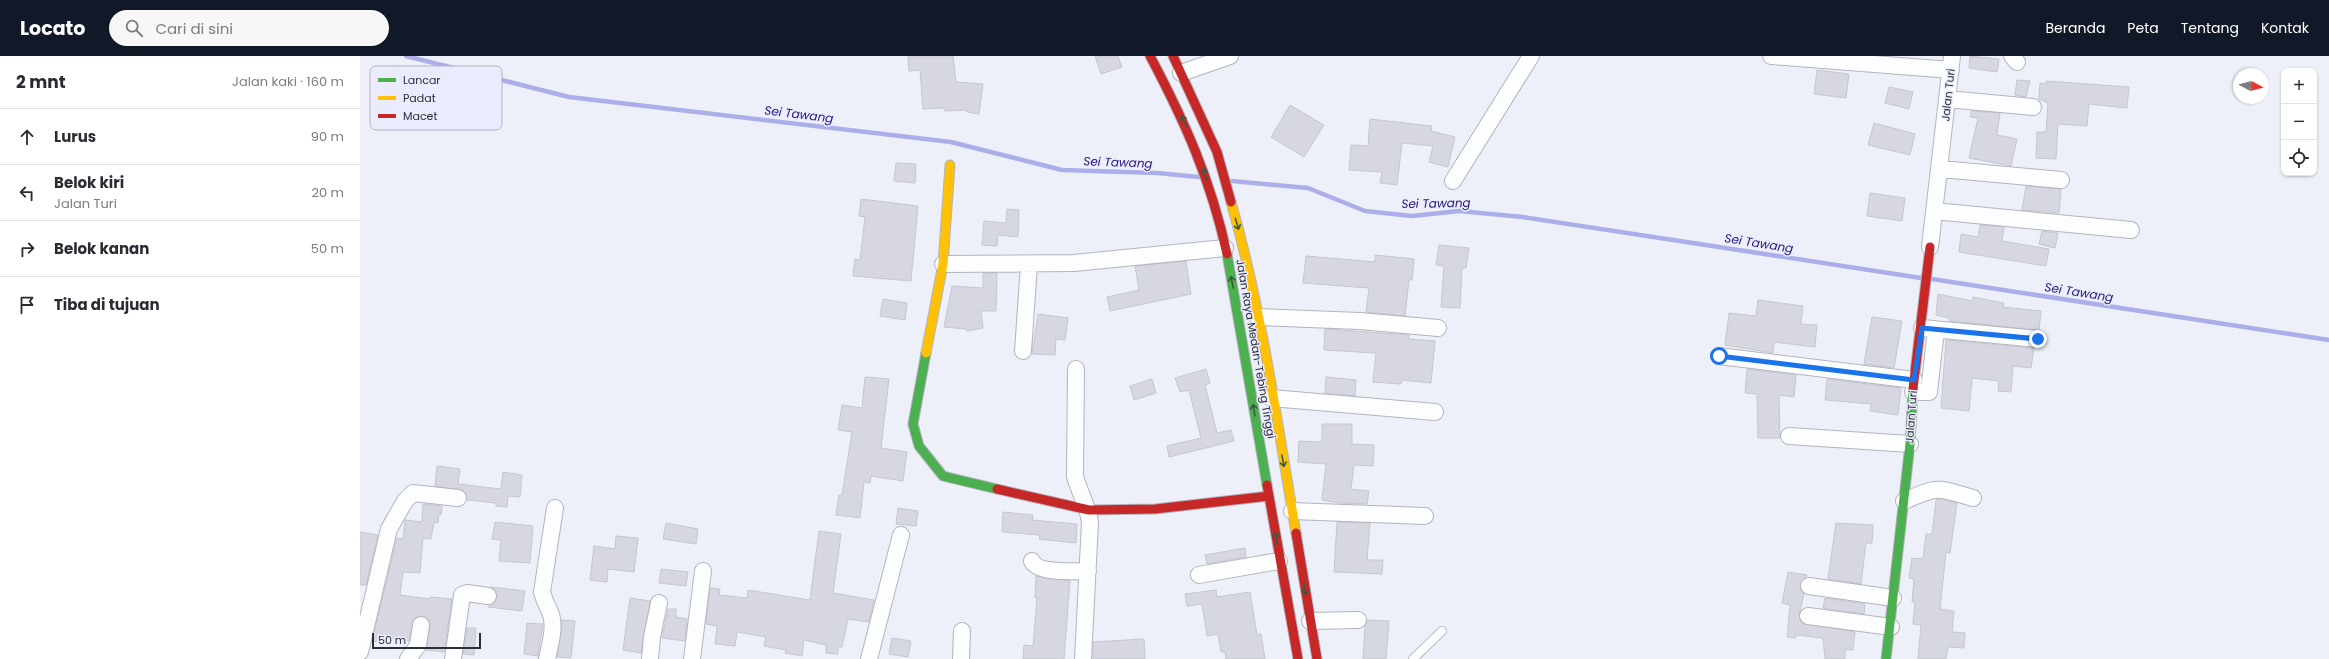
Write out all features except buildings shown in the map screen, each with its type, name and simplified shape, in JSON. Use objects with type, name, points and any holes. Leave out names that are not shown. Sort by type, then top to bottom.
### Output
[{"type":"main road","name":"Jalan Raya Medan-Tebing Tinggi","points":[[1150,56],[1183,119],[1199,157],[1210,192],[1225,248],[1239,317],[1269,496],[1282,513],[1310,621],[1317,659]]},
{"type":"main road","name":"Jalan Raya Medan-Tebing Tinggi","points":[[1173,56],[1217,152],[1242,240],[1258,316],[1271,398],[1282,513],[1279,561],[1298,659]]},
{"type":"main road","points":[[950,165],[943,264],[913,424],[919,446],[943,476],[1089,510],[1155,509],[1269,496]]},
{"type":"main road","name":"Jalan Turi","points":[[1929,330],[1927,285],[1930,248]]},
{"type":"main road","name":"Jalan Turi","points":[[1886,659],[1891,627],[1910,444],[1914,386]]},
{"type":"street","points":[[1181,73],[1230,56]]},
{"type":"street","points":[[1454,181],[1531,56]]},
{"type":"street","points":[[1771,56],[1952,63]]},
{"type":"street","name":"Jalan Turi","points":[[1930,248],[1952,63]]},
{"type":"street","points":[[1947,99],[2033,107]]},
{"type":"street","points":[[1940,169],[2061,180]]},
{"type":"street","points":[[1934,211],[2131,230]]},
{"type":"street","points":[[943,264],[1029,265],[1074,263],[1225,248]]},
{"type":"street","points":[[1023,351],[1029,265]]},
{"type":"street","points":[[1258,316],[1360,321],[1438,328]]},
{"type":"street","points":[[1719,356],[1914,386],[1929,392],[1929,330],[2038,339]]},
{"type":"street","points":[[1076,369],[1075,476],[1079,492],[1089,510],[1088,571],[1083,659]]},
{"type":"street","points":[[1271,398],[1435,412]]},
{"type":"street","points":[[1789,436],[1910,444]]},
{"type":"street","points":[[1904,501],[1932,489],[1940,488],[1973,498]]},
{"type":"street","points":[[360,652],[366,593],[388,529],[409,495],[413,493],[458,498]]},
{"type":"street","points":[[547,659],[552,628],[551,613],[544,603],[542,592],[554,508]]},
{"type":"street","points":[[1282,513],[1425,516]]},
{"type":"street","points":[[869,659],[901,535]]},
{"type":"street","points":[[1032,561],[1034,565],[1041,570],[1088,571]]},
{"type":"street","points":[[1199,575],[1279,561]]},
{"type":"street","points":[[692,659],[703,571]]},
{"type":"street","points":[[1809,586],[1893,598]]},
{"type":"street","points":[[453,659],[462,595],[467,593],[488,596]]},
{"type":"street","points":[[650,659],[652,637],[659,603]]},
{"type":"street","points":[[1808,616],[1891,627]]},
{"type":"street","points":[[1310,621],[1358,620]]},
{"type":"street","points":[[408,659],[418,645],[421,625]]},
{"type":"street","points":[[961,659],[962,631]]},
{"type":"lane","points":[[1413,659],[1442,631]]},
{"type":"waterway","name":"Sei Tawang","points":[[406,56],[446,66]]},
{"type":"waterway","name":"Sei Tawang","points":[[502,80],[569,97],[951,142],[1062,170],[1157,173],[1199,177]]},
{"type":"waterway","name":"Sei Tawang","points":[[1232,181],[1308,188],[1365,211],[1412,216],[1459,211],[1523,217],[1921,278]]},
{"type":"waterway","name":"Sei Tawang","points":[[1932,279],[2329,340]]},
{"type":"traffic: fast","points":[[1227,254],[1267,485]]},
{"type":"traffic: fast","points":[[926,353],[913,424],[919,446],[943,476],[997,489]]},
{"type":"traffic: fast","points":[[1886,659],[1910,444],[1913,389]]},
{"type":"traffic: slow","points":[[926,353],[943,264],[950,165]]},
{"type":"traffic: slow","points":[[1231,202],[1252,284],[1296,533]]},
{"type":"traffic: jam","points":[[1150,56],[1175,104],[1196,152],[1221,227],[1227,254]]},
{"type":"traffic: jam","points":[[1173,56],[1217,152],[1231,202]]},
{"type":"traffic: jam","points":[[1913,389],[1930,247]]},
{"type":"traffic: jam","points":[[1267,485],[1298,659]]},
{"type":"traffic: jam","points":[[997,489],[1089,510],[1155,509],[1269,496]]},
{"type":"traffic: jam","points":[[1296,533],[1317,659]]},
{"type":"route","points":[[1719,356],[1914,380],[1922,328],[2038,339]]}]
